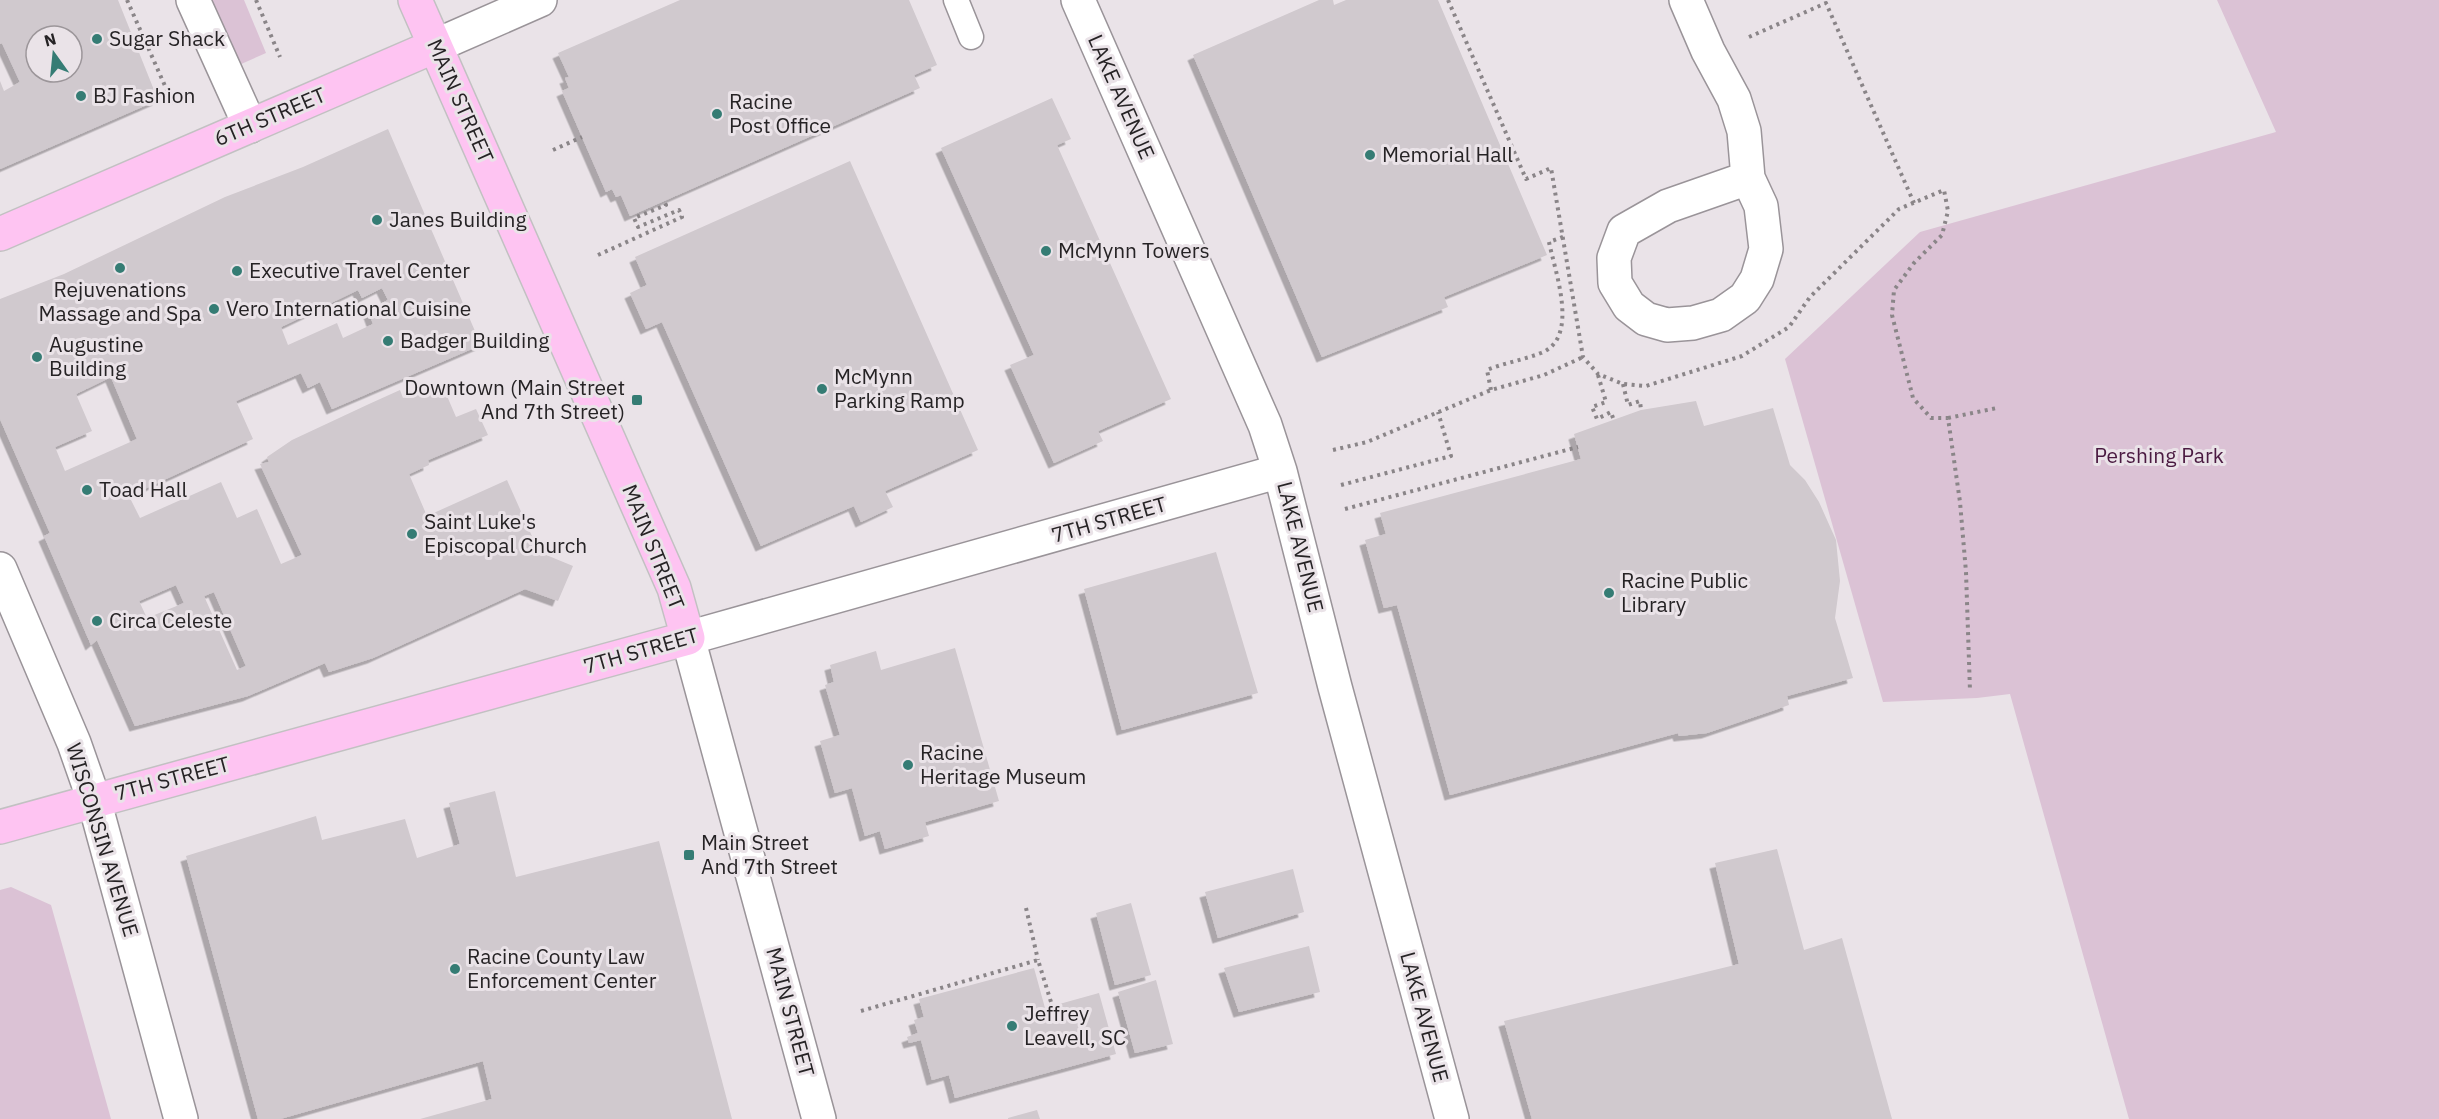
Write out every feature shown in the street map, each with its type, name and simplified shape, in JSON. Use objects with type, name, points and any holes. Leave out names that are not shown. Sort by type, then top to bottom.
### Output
[{"type":"main road","name":"MAIN STREET","points":[[415,0],[673,585],[688,638]]},
{"type":"main road","name":"6TH STREET","points":[[0,234],[435,46]]},
{"type":"main road","name":"7TH STREET","points":[[0,827],[688,638]]},
{"type":"street","points":[[193,0],[250,126]]},
{"type":"street","name":"6TH STREET","points":[[435,46],[540,0]]},
{"type":"street","name":"LAKE AVENUE","points":[[1078,0],[1262,418],[1280,471],[1335,687],[1452,1119]]},
{"type":"street","points":[[1686,0],[1708,51],[1734,99],[1744,131],[1748,178],[1761,206],[1766,249],[1757,279],[1744,298],[1721,315],[1693,323],[1667,325],[1646,319],[1629,306],[1615,283],[1614,258],[1624,231],[1668,206],[1748,178]]},
{"type":"street","name":"7TH STREET","points":[[688,638],[1280,471]]},
{"type":"street","name":"WISCONSIN AVENUE","points":[[0,568],[74,743],[94,800],[181,1119]]},
{"type":"street","name":"MAIN STREET","points":[[688,638],[819,1119]]},
{"type":"lane","points":[[956,0],[971,37]]},
{"type":"path","points":[[127,0],[173,104]]},
{"type":"path","points":[[256,0],[280,57]]},
{"type":"path","points":[[1448,0],[1526,179],[1551,168],[1583,357],[1598,374],[1606,402],[1592,407],[1597,419],[1611,412],[1613,418]]},
{"type":"path","points":[[1749,37],[1826,3],[1914,203]]},
{"type":"path","points":[[552,150],[582,137]]},
{"type":"path","points":[[1598,374],[1623,384],[1646,386],[1742,356],[1789,327],[1810,297],[1899,209],[1944,190],[1948,211],[1942,235],[1914,263],[1894,290],[1892,315],[1913,398],[1931,418],[1948,418],[1997,408]]},
{"type":"path","points":[[598,255],[682,217],[679,210],[638,227],[634,218],[666,205],[664,201]]},
{"type":"path","points":[[1491,390],[1487,370],[1543,353],[1555,343],[1562,330],[1564,316],[1549,242],[1563,237]]},
{"type":"path","points":[[1333,450],[1367,442],[1491,390],[1544,375],[1583,357]]},
{"type":"path","points":[[1623,384],[1628,405],[1640,401],[1641,410]]},
{"type":"path","points":[[1341,485],[1451,456],[1438,412]]},
{"type":"path","points":[[1948,418],[1960,502],[1966,572],[1970,691]]},
{"type":"path","points":[[1346,509],[1578,447]]},
{"type":"path","points":[[1026,908],[1051,1002]]},
{"type":"path","points":[[861,1011],[1038,960]]},
{"type":"green space","points":[[211,0],[244,0],[266,53],[239,65]]},
{"type":"green space","name":"Pershing Park","points":[[2217,0],[2439,0],[2439,1119],[2129,1119],[2010,694],[1977,698],[1883,702],[1785,359],[1920,232],[2276,132]]},
{"type":"green space","points":[[11,887],[51,905],[111,1119],[0,1119],[0,890]]},
{"type":"building","points":[[0,0],[118,0],[158,100],[0,169],[0,81],[4,91],[20,82],[2,43],[0,44]]},
{"type":"building","name":"Racine Post Office","points":[[680,0],[909,0],[937,65],[914,75],[920,88],[630,216],[621,195],[616,197],[612,189],[606,192],[562,91],[569,88],[565,78],[569,77],[558,53]]},
{"type":"building","name":"Memorial Hall","points":[[1319,0],[1333,0],[1334,5],[1346,0],[1438,0],[1547,255],[1444,297],[1448,307],[1322,357],[1193,55]]},
{"type":"building","name":"McMynn Towers","points":[[1052,98],[1071,139],[1057,145],[1171,399],[1098,431],[1103,441],[1054,463],[1010,365],[1034,355],[941,148]]},
{"type":"building","points":[[388,129],[481,345],[332,409],[320,382],[308,388],[301,373],[236,401],[253,439],[129,496],[140,518],[221,482],[237,518],[257,509],[281,564],[302,555],[260,464],[269,462],[267,457],[292,440],[369,404],[400,390],[403,398],[441,382],[456,417],[476,409],[488,435],[428,460],[429,465],[409,474],[427,516],[507,480],[539,552],[573,566],[558,601],[525,589],[373,658],[329,672],[325,663],[248,696],[135,726],[97,640],[91,645],[44,536],[50,533],[0,419],[0,299],[64,274],[225,197],[303,167]],"holes":[[[382,288],[388,300],[368,310],[373,324],[343,338],[337,323],[288,345],[281,327],[358,290],[362,298]],[[111,377],[137,439],[65,471],[55,447],[92,431],[76,394]],[[176,585],[184,603],[147,618],[139,601]],[[214,592],[246,666],[237,670],[204,596]]]},
{"type":"building","name":"McMynn Parking Ramp","points":[[850,161],[978,450],[885,491],[893,507],[861,522],[854,506],[761,546],[662,322],[646,329],[630,293],[647,285],[635,257]]},
{"type":"building","name":"Racine Public Library","points":[[1696,401],[1704,426],[1773,408],[1790,465],[1805,480],[1819,502],[1836,540],[1840,581],[1835,618],[1853,678],[1787,696],[1789,705],[1707,733],[1679,736],[1678,733],[1450,795],[1397,605],[1384,608],[1365,540],[1386,534],[1380,513],[1581,459],[1574,434],[1641,410]]},
{"type":"building","points":[[1216,552],[1258,693],[1122,730],[1084,589]]},
{"type":"building","name":"Racine Heritage Museum","points":[[955,648],[999,801],[925,822],[929,836],[885,849],[880,831],[865,836],[852,788],[835,793],[820,741],[840,735],[825,685],[834,682],[830,665],[876,651],[881,670]]},
{"type":"building","name":"Racine County Law Enforcement Center","points":[[495,791],[516,877],[659,841],[732,1119],[420,1119],[492,1099],[483,1061],[280,1119],[258,1119],[186,856],[316,816],[322,840],[405,819],[417,858],[460,844],[449,803]]},
{"type":"building","points":[[1777,849],[1804,950],[1842,938],[1892,1119],[1532,1119],[1504,1021],[1739,964],[1715,863]]},
{"type":"building","points":[[1293,869],[1304,912],[1218,938],[1205,892]]},
{"type":"building","points":[[1131,903],[1151,975],[1115,985],[1096,913]]},
{"type":"building","points":[[1309,946],[1320,992],[1239,1012],[1224,968]]},
{"type":"building","name":"Jeffrey Leavell, SC","points":[[1034,968],[1045,1008],[1099,993],[1116,1054],[955,1098],[949,1075],[932,1080],[921,1040],[909,1043],[907,1037],[918,1033],[914,1020],[924,1017],[919,999]]},
{"type":"building","points":[[1156,980],[1173,1044],[1135,1053],[1118,992]]},
{"type":"building","points":[[1037,1110],[1040,1119],[1008,1119],[1008,1118]]},
{"type":"place","name":"Sugar Shack","points":[[97,39]]},
{"type":"place","name":"BJ Fashion","points":[[81,96]]},
{"type":"place","name":"Racine Post Office","points":[[717,114]]},
{"type":"place","name":"Memorial Hall","points":[[1370,155]]},
{"type":"place","name":"Janes Building","points":[[377,220]]},
{"type":"place","name":"McMynn Towers","points":[[1046,251]]},
{"type":"place","name":"Rejuvenations Massage and Spa","points":[[120,268]]},
{"type":"place","name":"Executive Travel Center","points":[[237,271]]},
{"type":"place","name":"Vero International Cuisine","points":[[214,309]]},
{"type":"place","name":"Badger Building","points":[[388,341]]},
{"type":"place","name":"Augustine Building","points":[[37,357]]},
{"type":"place","name":"McMynn Parking Ramp","points":[[822,389]]},
{"type":"place","name":"Downtown (Main Street And 7th Street)","points":[[637,400]]},
{"type":"place","name":"Toad Hall","points":[[87,490]]},
{"type":"place","name":"Saint Luke's Episcopal Church","points":[[412,534]]},
{"type":"place","name":"Racine Public Library","points":[[1609,593]]},
{"type":"place","name":"Circa Celeste","points":[[97,621]]},
{"type":"place","name":"Racine Heritage Museum","points":[[908,765]]},
{"type":"place","name":"Main Street And 7th Street","points":[[689,855]]},
{"type":"place","name":"Racine County Law Enforcement Center","points":[[455,969]]},
{"type":"place","name":"Jeffrey Leavell, SC","points":[[1012,1026]]}]
